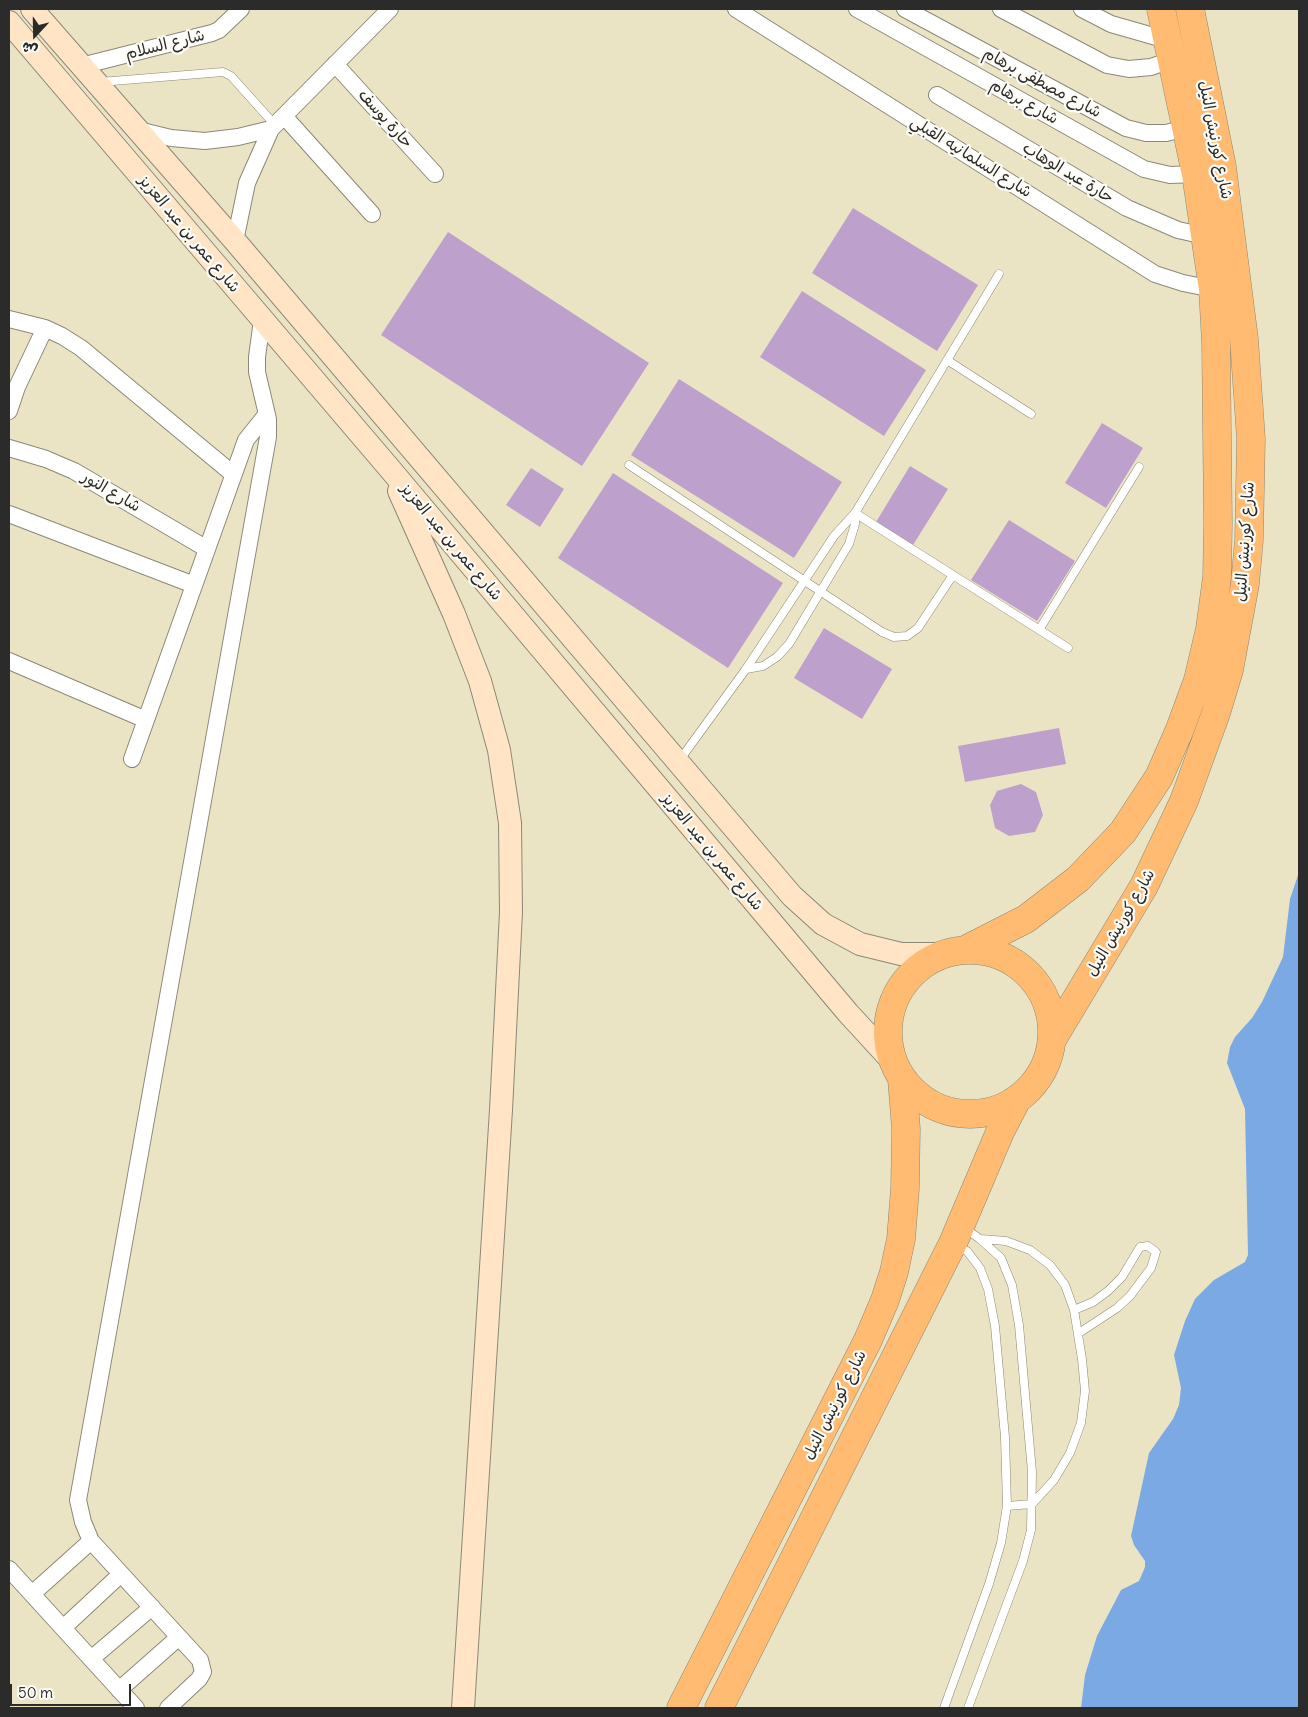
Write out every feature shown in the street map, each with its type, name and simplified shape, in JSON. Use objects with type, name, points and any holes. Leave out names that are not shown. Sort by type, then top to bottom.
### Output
[{"type":"highway","name":"شارع كورنيش النيل","points":[[955,952],[1026,919],[1078,880],[1123,832],[1159,777],[1180,729],[1198,680],[1206,646],[1217,577],[1216,343],[1213,289],[1196,174],[1161,9]]},
{"type":"highway","name":"شارع كورنيش النيل","points":[[1053,1038],[1144,886],[1184,801],[1216,713],[1229,670],[1245,584],[1249,540],[1251,439],[1244,339],[1222,167],[1190,9]]},
{"type":"highway","points":[[955,952],[1001,955],[1017,964],[1041,988],[1048,1004],[1053,1038],[1047,1063],[1039,1077],[1016,1101],[996,1110],[976,1114],[954,1113],[916,1095],[898,1071],[888,1041],[888,1019],[895,998],[906,979],[923,964],[955,952]]},
{"type":"highway","name":"شارع كورنيش النيل","points":[[681,1708],[868,1340],[885,1300],[894,1272],[901,1239],[903,1214],[906,1129],[898,1071]]},
{"type":"highway","name":"شارع كورنيش النيل","points":[[719,1708],[964,1235],[1016,1101]]},
{"type":"main road","name":"شارع عمر بن عبد العزيز","points":[[32,9],[235,241],[792,896],[823,924],[860,944],[901,954],[955,952]]},
{"type":"main road","name":"شارع عمر بن عبد العزيز","points":[[9,22],[390,469],[898,1071]]},
{"type":"main road","points":[[390,469],[454,614],[480,681],[499,750],[510,823],[511,912],[501,1110],[463,1708]]},
{"type":"street","name":"شارع السلام","points":[[82,66],[212,33],[219,30],[241,9]]},
{"type":"street","points":[[235,241],[247,183],[277,123],[390,9]]},
{"type":"street","name":"شارع السلمانيه القبلي","points":[[736,9],[1155,274],[1183,283],[1213,289]]},
{"type":"street","name":"شارع برهام","points":[[857,9],[1144,169],[1170,175],[1196,174]]},
{"type":"street","name":"شارع مصطفى برهام","points":[[904,9],[1126,128],[1146,133],[1166,133],[1186,128]]},
{"type":"street","points":[[1002,9],[1107,65],[1129,69],[1151,67],[1169,50],[1082,9]]},
{"type":"street","name":"حارة يوسف","points":[[335,64],[436,174]]},
{"type":"street","name":"حارة عبد الوهاب","points":[[937,94],[1127,208],[1160,224],[1205,236]]},
{"type":"street","points":[[138,130],[171,138],[205,141],[238,138],[277,123]]},
{"type":"street","points":[[277,123],[372,214]]},
{"type":"street","points":[[9,319],[45,328],[81,348],[233,474]]},
{"type":"street","points":[[168,1708],[199,1679],[203,1672],[200,1660],[91,1541],[82,1522],[78,1500],[268,437],[266,415],[257,372],[262,320]]},
{"type":"street","points":[[9,411],[13,386],[45,328]]},
{"type":"street","points":[[132,759],[246,440],[266,415]]},
{"type":"street","name":"شارع النور","points":[[9,448],[46,459],[74,471],[207,549]]},
{"type":"street","points":[[9,514],[194,584]]},
{"type":"street","points":[[9,661],[146,720]]},
{"type":"street","points":[[32,1594],[91,1541]]},
{"type":"street","points":[[9,1569],[136,1708]]},
{"type":"street","points":[[63,1628],[121,1574]]},
{"type":"street","points":[[92,1659],[152,1607]]},
{"type":"street","points":[[120,1690],[179,1637]]},
{"type":"lane","points":[[96,82],[224,72],[231,76],[277,123]]},
{"type":"lane","points":[[678,762],[746,669],[803,580],[854,513],[999,274]]},
{"type":"lane","points":[[947,360],[1031,414]]},
{"type":"lane","points":[[630,466],[882,632],[894,637],[907,636],[918,628],[953,575]]},
{"type":"lane","points":[[1039,630],[1139,467]]},
{"type":"lane","points":[[746,669],[763,666],[777,657],[788,644],[853,534],[854,513]]},
{"type":"lane","points":[[854,513],[1068,648]]},
{"type":"lane","points":[[964,1235],[1006,1241],[1030,1250],[1050,1265],[1065,1285],[1074,1310],[1078,1333],[1085,1391],[1081,1422],[1070,1453],[1054,1480],[1032,1504],[1006,1506]]},
{"type":"lane","points":[[964,1235],[1001,1258],[1012,1285],[1019,1325],[1030,1439],[1032,1504],[1031,1530],[1023,1561],[968,1708]]},
{"type":"lane","points":[[944,1708],[991,1576],[1001,1543],[1006,1506],[1005,1437],[995,1326],[990,1298],[980,1268],[967,1251],[964,1235]]},
{"type":"lane","points":[[1074,1310],[1093,1302],[1108,1291],[1122,1277],[1140,1247],[1148,1246],[1156,1252],[1151,1268],[1130,1296],[1117,1308],[1078,1333]]},
{"type":"water","points":[[1299,872],[1299,1708],[1081,1708],[1085,1675],[1097,1636],[1121,1590],[1139,1581],[1145,1567],[1145,1561],[1134,1545],[1131,1536],[1149,1453],[1173,1419],[1179,1405],[1181,1388],[1174,1355],[1185,1321],[1195,1299],[1214,1280],[1245,1262],[1248,1255],[1245,1109],[1227,1063],[1230,1047],[1235,1037],[1252,1018],[1262,1002],[1283,957],[1290,899]]},
{"type":"building","points":[[853,208],[978,285],[937,351],[812,273]]},
{"type":"building","points":[[448,232],[649,363],[582,466],[381,335]]},
{"type":"building","points":[[802,291],[926,370],[884,436],[760,357]]},
{"type":"building","points":[[679,379],[842,482],[794,558],[631,455]]},
{"type":"building","points":[[1102,423],[1143,448],[1106,508],[1065,483]]},
{"type":"building","points":[[910,466],[948,489],[913,545],[876,522]]},
{"type":"building","points":[[531,468],[564,489],[540,527],[506,505]]},
{"type":"building","points":[[613,473],[783,583],[728,668],[558,558]]},
{"type":"building","points":[[1009,520],[1075,561],[1037,621],[971,580]]},
{"type":"building","points":[[824,628],[892,669],[862,719],[794,678]]},
{"type":"building","points":[[1059,728],[1066,764],[965,782],[958,746]]},
{"type":"building","points":[[1021,784],[1036,792],[1043,815],[1035,832],[1009,836],[995,828],[990,805],[997,791]]}]
